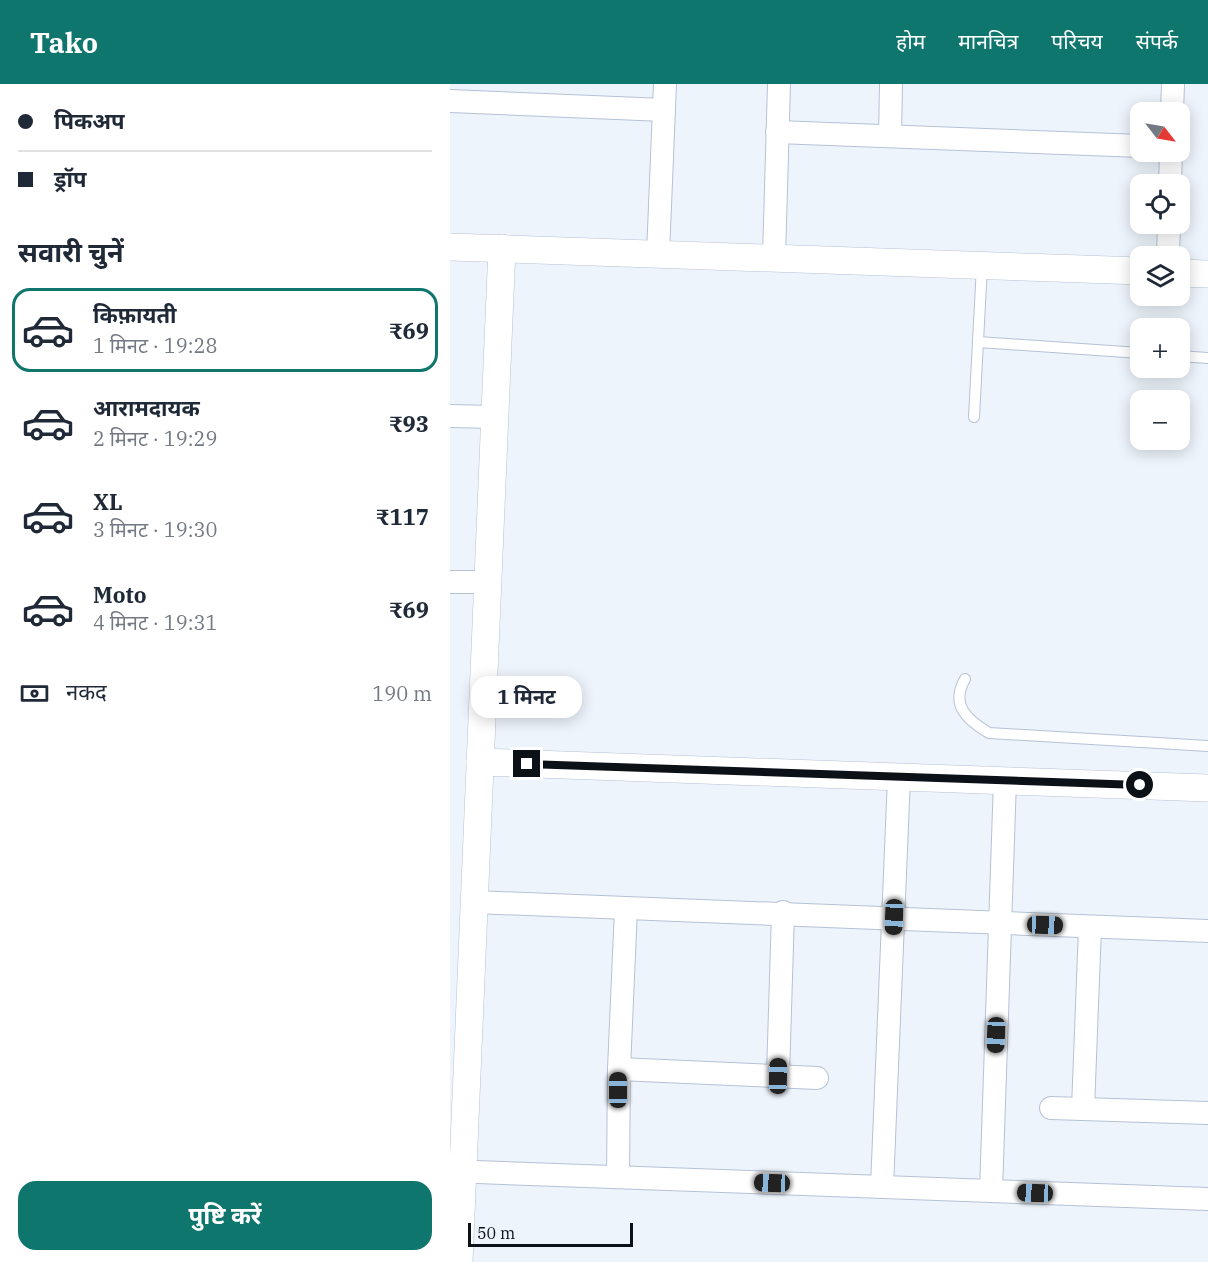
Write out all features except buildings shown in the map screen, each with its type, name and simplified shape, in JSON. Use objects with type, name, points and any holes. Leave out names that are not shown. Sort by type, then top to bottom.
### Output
[{"type":"street","points":[[658,254],[665,84]]},
{"type":"street","points":[[774,258],[779,84]]},
{"type":"street","points":[[890,136],[891,84]]},
{"type":"street","points":[[1172,102],[1173,84]]},
{"type":"street","points":[[450,101],[664,110]]},
{"type":"street","points":[[777,132],[1130,146]]},
{"type":"street","points":[[450,247],[1130,271]]},
{"type":"street","points":[[459,1262],[456,1171],[474,902],[502,249]]},
{"type":"street","points":[[1190,273],[1208,274]]},
{"type":"street","points":[[450,416],[494,417]]},
{"type":"street","points":[[450,582],[488,582]]},
{"type":"street","points":[[480,762],[1208,788]]},
{"type":"street","points":[[882,1187],[899,777]]},
{"type":"street","points":[[991,1191],[1005,780]]},
{"type":"street","points":[[474,902],[783,912],[1000,924],[1208,931]]},
{"type":"street","points":[[618,1177],[619,1069],[626,908]]},
{"type":"street","points":[[778,1076],[783,912]]},
{"type":"street","points":[[1083,1109],[1090,927]]},
{"type":"street","points":[[619,1069],[817,1078]]},
{"type":"street","points":[[1051,1108],[1208,1113]]},
{"type":"street","points":[[456,1171],[1208,1199]]},
{"type":"lane","points":[[974,417],[982,266]]},
{"type":"lane","points":[[978,342],[1130,352]]},
{"type":"lane","points":[[1190,357],[1208,358]]},
{"type":"lane","points":[[965,679],[958,692],[959,703],[970,719],[989,733],[1208,746]]},
{"type":"route","points":[[527,764],[1140,785]]}]
